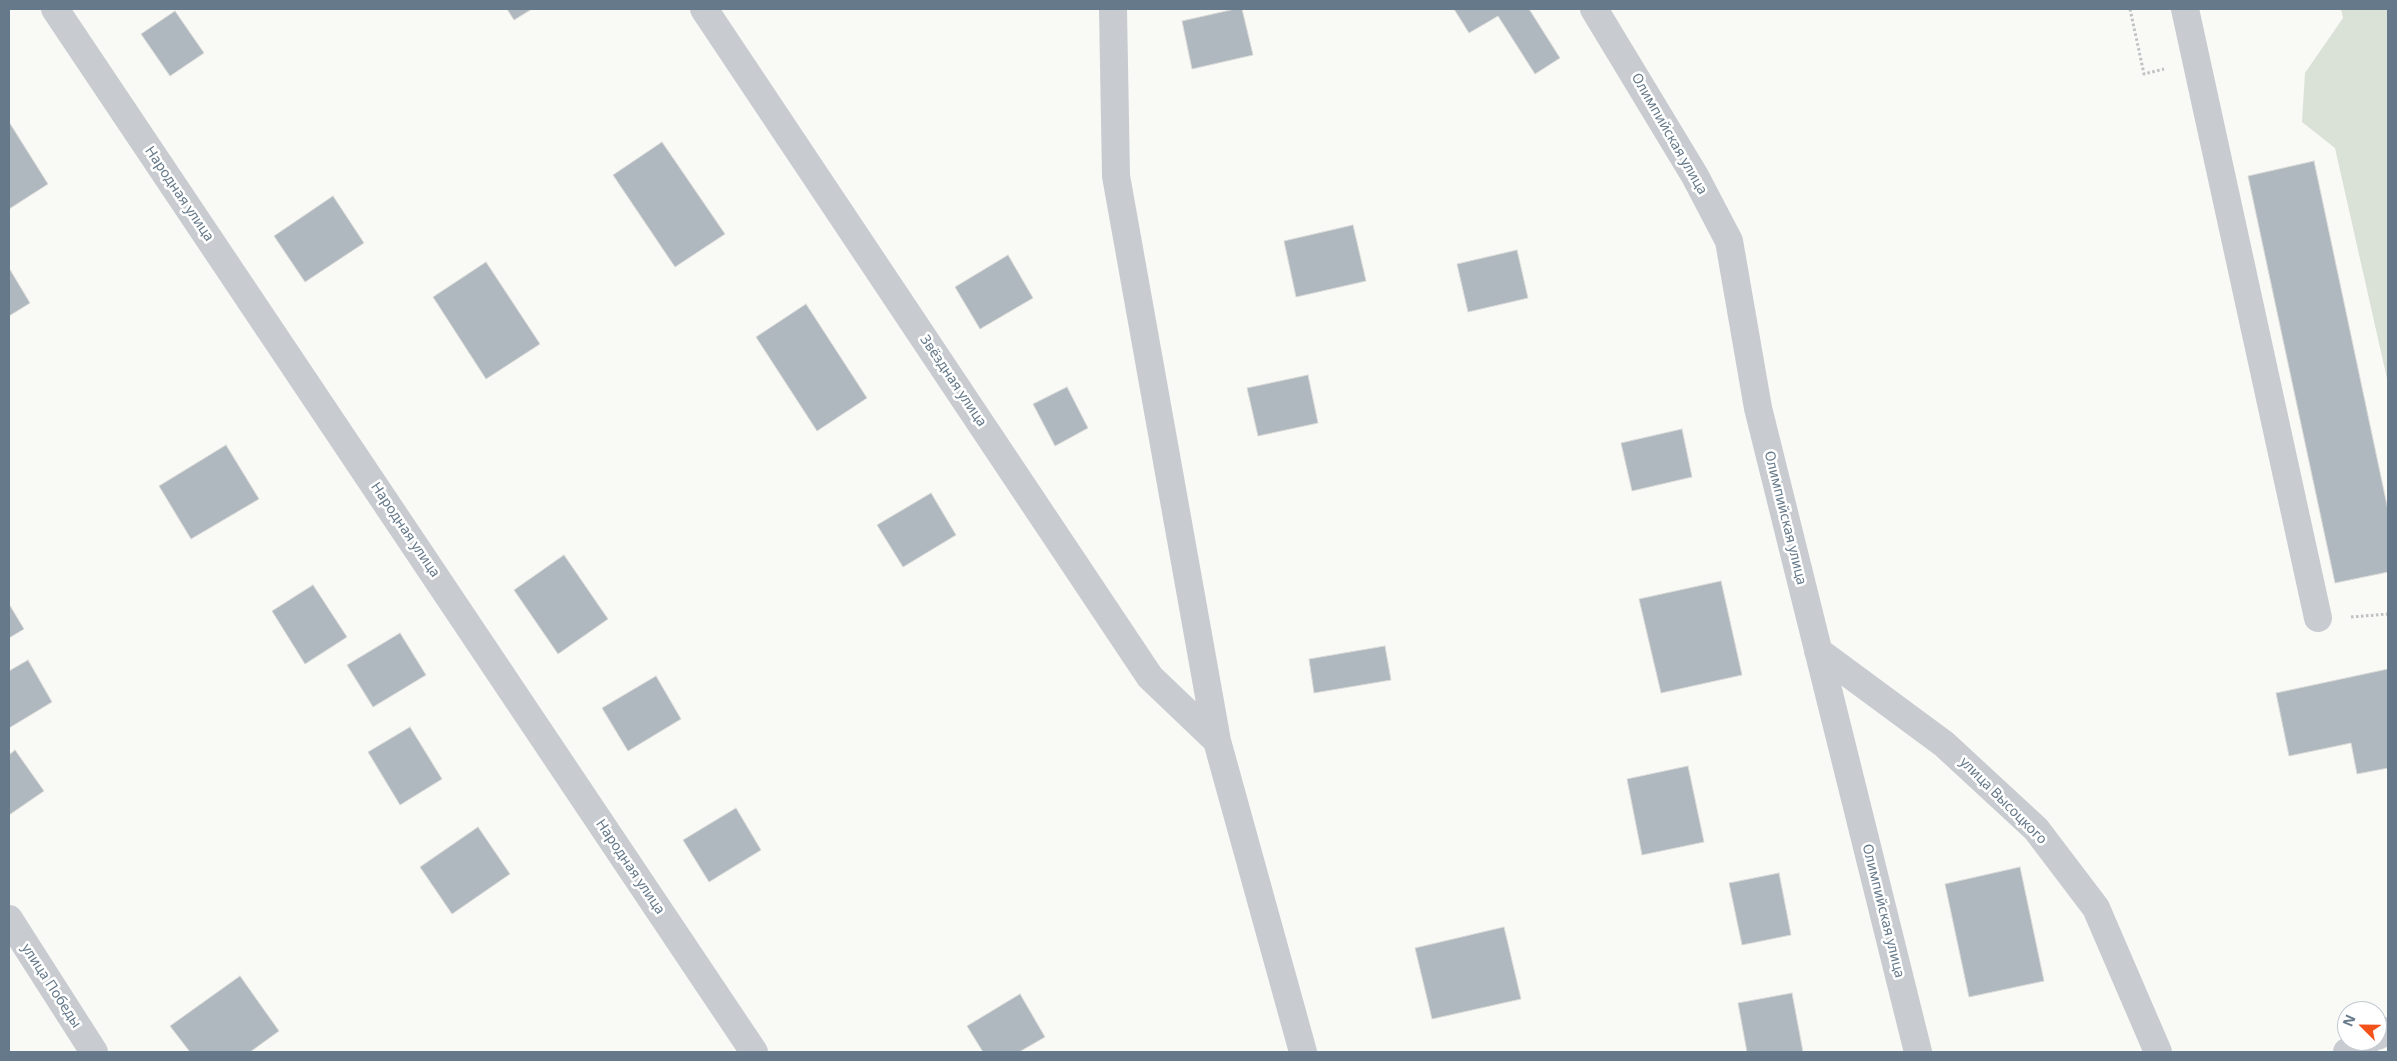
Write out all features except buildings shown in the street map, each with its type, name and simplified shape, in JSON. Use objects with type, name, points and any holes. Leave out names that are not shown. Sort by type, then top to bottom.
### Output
[{"type":"street","name":"Народная улица","points":[[55,9],[754,1052]]},
{"type":"street","name":"Звёздная улица","points":[[704,9],[1150,677],[1217,741]]},
{"type":"street","points":[[1113,9],[1116,176],[1217,741],[1303,1052]]},
{"type":"street","name":"Олимпийская улица","points":[[1594,9],[1694,176],[1729,241],[1758,408],[1918,1052]]},
{"type":"street","points":[[2185,9],[2318,618]]},
{"type":"street","name":"улица Высоцкого","points":[[1818,651],[1944,744],[2036,829],[2096,908],[2158,1052]]},
{"type":"street","name":"улица Победы","points":[[9,919],[94,1052]]},
{"type":"path","points":[[2130,9],[2144,74],[2196,62]]},
{"type":"shaded area","points":[[2341,9],[2388,9],[2388,383],[2335,148],[2302,122],[2305,73],[2343,18]]}]
